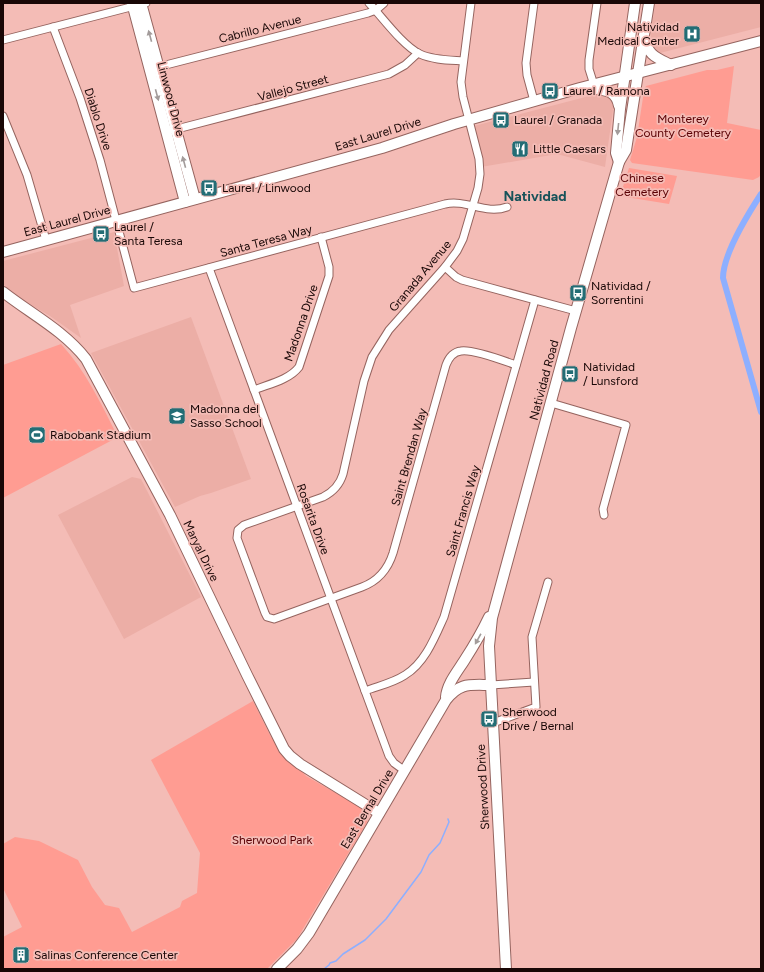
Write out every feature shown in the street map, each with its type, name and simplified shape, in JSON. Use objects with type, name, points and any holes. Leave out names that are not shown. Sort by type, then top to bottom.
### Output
[{"type":"main road","name":"Natividad Road","points":[[619,162],[616,153],[620,109],[636,3]]},
{"type":"main road","name":"Natividad Road","points":[[495,604],[576,311],[619,162],[626,150],[649,3]]},
{"type":"main road","name":"Linwood Drive","points":[[139,4],[154,68],[190,200]]},
{"type":"main road","points":[[644,38],[647,49],[651,54],[670,65]]},
{"type":"main road","name":"East Laurel Drive","points":[[3,252],[382,148],[469,120],[589,86],[761,41]]},
{"type":"main road","points":[[589,86],[613,93],[620,109]]},
{"type":"main road","name":"Maryal Drive","points":[[3,292],[63,334],[76,346],[86,359],[170,515],[284,749],[300,764],[379,813]]},
{"type":"main road","points":[[446,700],[445,696],[449,686],[478,638],[495,604]]},
{"type":"main road","name":"Sherwood Drive","points":[[495,604],[490,633],[491,685],[506,969]]},
{"type":"main road","name":"East Bernal Drive","points":[[277,969],[303,942],[446,700],[457,688],[464,686],[491,685]]},
{"type":"street","points":[[370,3],[407,45],[418,53],[430,57],[462,61]]},
{"type":"street","points":[[376,10],[384,3]]},
{"type":"street","name":"Granada Avenue","points":[[331,598],[274,619],[270,619],[265,613],[244,558],[237,534],[239,528],[332,492],[339,483],[344,469],[364,381],[372,357],[389,330],[445,267],[455,255],[462,243],[479,183],[480,165],[461,87],[462,61],[471,3]]},
{"type":"street","points":[[534,3],[526,63],[527,75],[534,102]]},
{"type":"street","points":[[589,86],[589,63],[597,3]]},
{"type":"street","points":[[3,40],[139,4]]},
{"type":"street","name":"Cabrillo Avenue","points":[[154,68],[376,10]]},
{"type":"street","name":"Diablo Drive","points":[[53,27],[80,98],[100,160],[116,220]]},
{"type":"street","name":"Vallejo Street","points":[[171,131],[389,74],[405,65],[418,53]]},
{"type":"street","points":[[3,116],[27,175],[46,240]]},
{"type":"street","name":"Santa Teresa Way","points":[[116,220],[134,288],[445,204],[457,203],[472,207],[497,210],[507,207]]},
{"type":"street","name":"Madonna Drive","points":[[254,390],[286,378],[299,367],[329,276],[329,267],[321,237]]},
{"type":"street","points":[[445,267],[462,280],[576,311]]},
{"type":"street","name":"Rosarita Drive","points":[[209,268],[390,759],[405,771]]},
{"type":"street","name":"Saint Francis Way","points":[[365,691],[399,679],[413,669],[422,660],[441,623],[449,601],[535,300]]},
{"type":"street","name":"Saint Brendan Way","points":[[331,598],[371,583],[382,573],[391,560],[446,365],[450,356],[458,352],[467,351],[516,365]]},
{"type":"street","points":[[551,403],[626,425],[603,509],[604,514]]},
{"type":"street","points":[[494,723],[536,707],[532,637],[548,582]]},
{"type":"street","points":[[491,685],[534,682]]},
{"type":"shaded area","name":"Natividad Medical Center","points":[[655,3],[761,3],[761,27],[660,53],[655,51],[650,41]]},
{"type":"shaded area","points":[[616,89],[605,167],[557,154],[481,167],[474,126]]},
{"type":"shaded area","points":[[114,232],[124,286],[70,305],[81,338],[50,316],[16,296],[3,284],[3,261]]},
{"type":"shaded area","name":"Madonna del Sasso School","points":[[191,317],[251,479],[200,496],[175,507],[91,353]]},
{"type":"shaded area","points":[[132,477],[141,479],[201,597],[124,639],[58,515]]},
{"type":"green space","name":"Monterey County Cemetery","points":[[734,66],[727,123],[761,130],[761,174],[759,177],[753,180],[632,163],[630,160],[637,137],[646,86],[707,70],[717,70]]},
{"type":"green space","name":"Chinese Cemetery","points":[[629,168],[677,176],[669,204],[620,196]]},
{"type":"green space","points":[[61,344],[86,377],[118,437],[3,498],[3,365]]},
{"type":"green space","name":"Sherwood Park","points":[[253,701],[271,737],[306,776],[364,809],[368,815],[367,822],[297,939],[267,969],[3,969],[3,937],[22,927],[3,888],[3,844],[15,837],[39,841],[78,860],[92,887],[105,905],[119,908],[132,932],[180,907],[182,901],[197,893],[200,853],[151,760]]},
{"type":"waterway","points":[[761,194],[737,235],[727,258],[723,278],[761,412]]},
{"type":"waterway","points":[[324,969],[330,963],[336,961],[343,954],[365,940],[386,919],[421,872],[429,855],[440,843],[449,822],[448,819]]},
{"type":"place","name":"Natividad Medical Center","points":[[692,34]]},
{"type":"place","name":"Laurel / Ramona","points":[[550,91]]},
{"type":"place","name":"Laurel / Granada","points":[[501,120]]},
{"type":"place","name":"Little Caesars","points":[[520,149]]},
{"type":"place","name":"Laurel / Linwood","points":[[209,188]]},
{"type":"place","name":"Laurel / Santa Teresa","points":[[101,234]]},
{"type":"place","name":"Natividad / Sorrentini","points":[[578,293]]},
{"type":"place","name":"Natividad / Lunsford","points":[[570,374]]},
{"type":"place","name":"Madonna del Sasso School","points":[[177,416]]},
{"type":"place","name":"Rabobank Stadium","points":[[37,435]]},
{"type":"place","name":"Sherwood Drive / Bernal","points":[[489,719]]},
{"type":"place","name":"Salinas Conference Center","points":[[21,955]]},
{"type":"district","name":"Natividad","points":[[535,196]]}]
